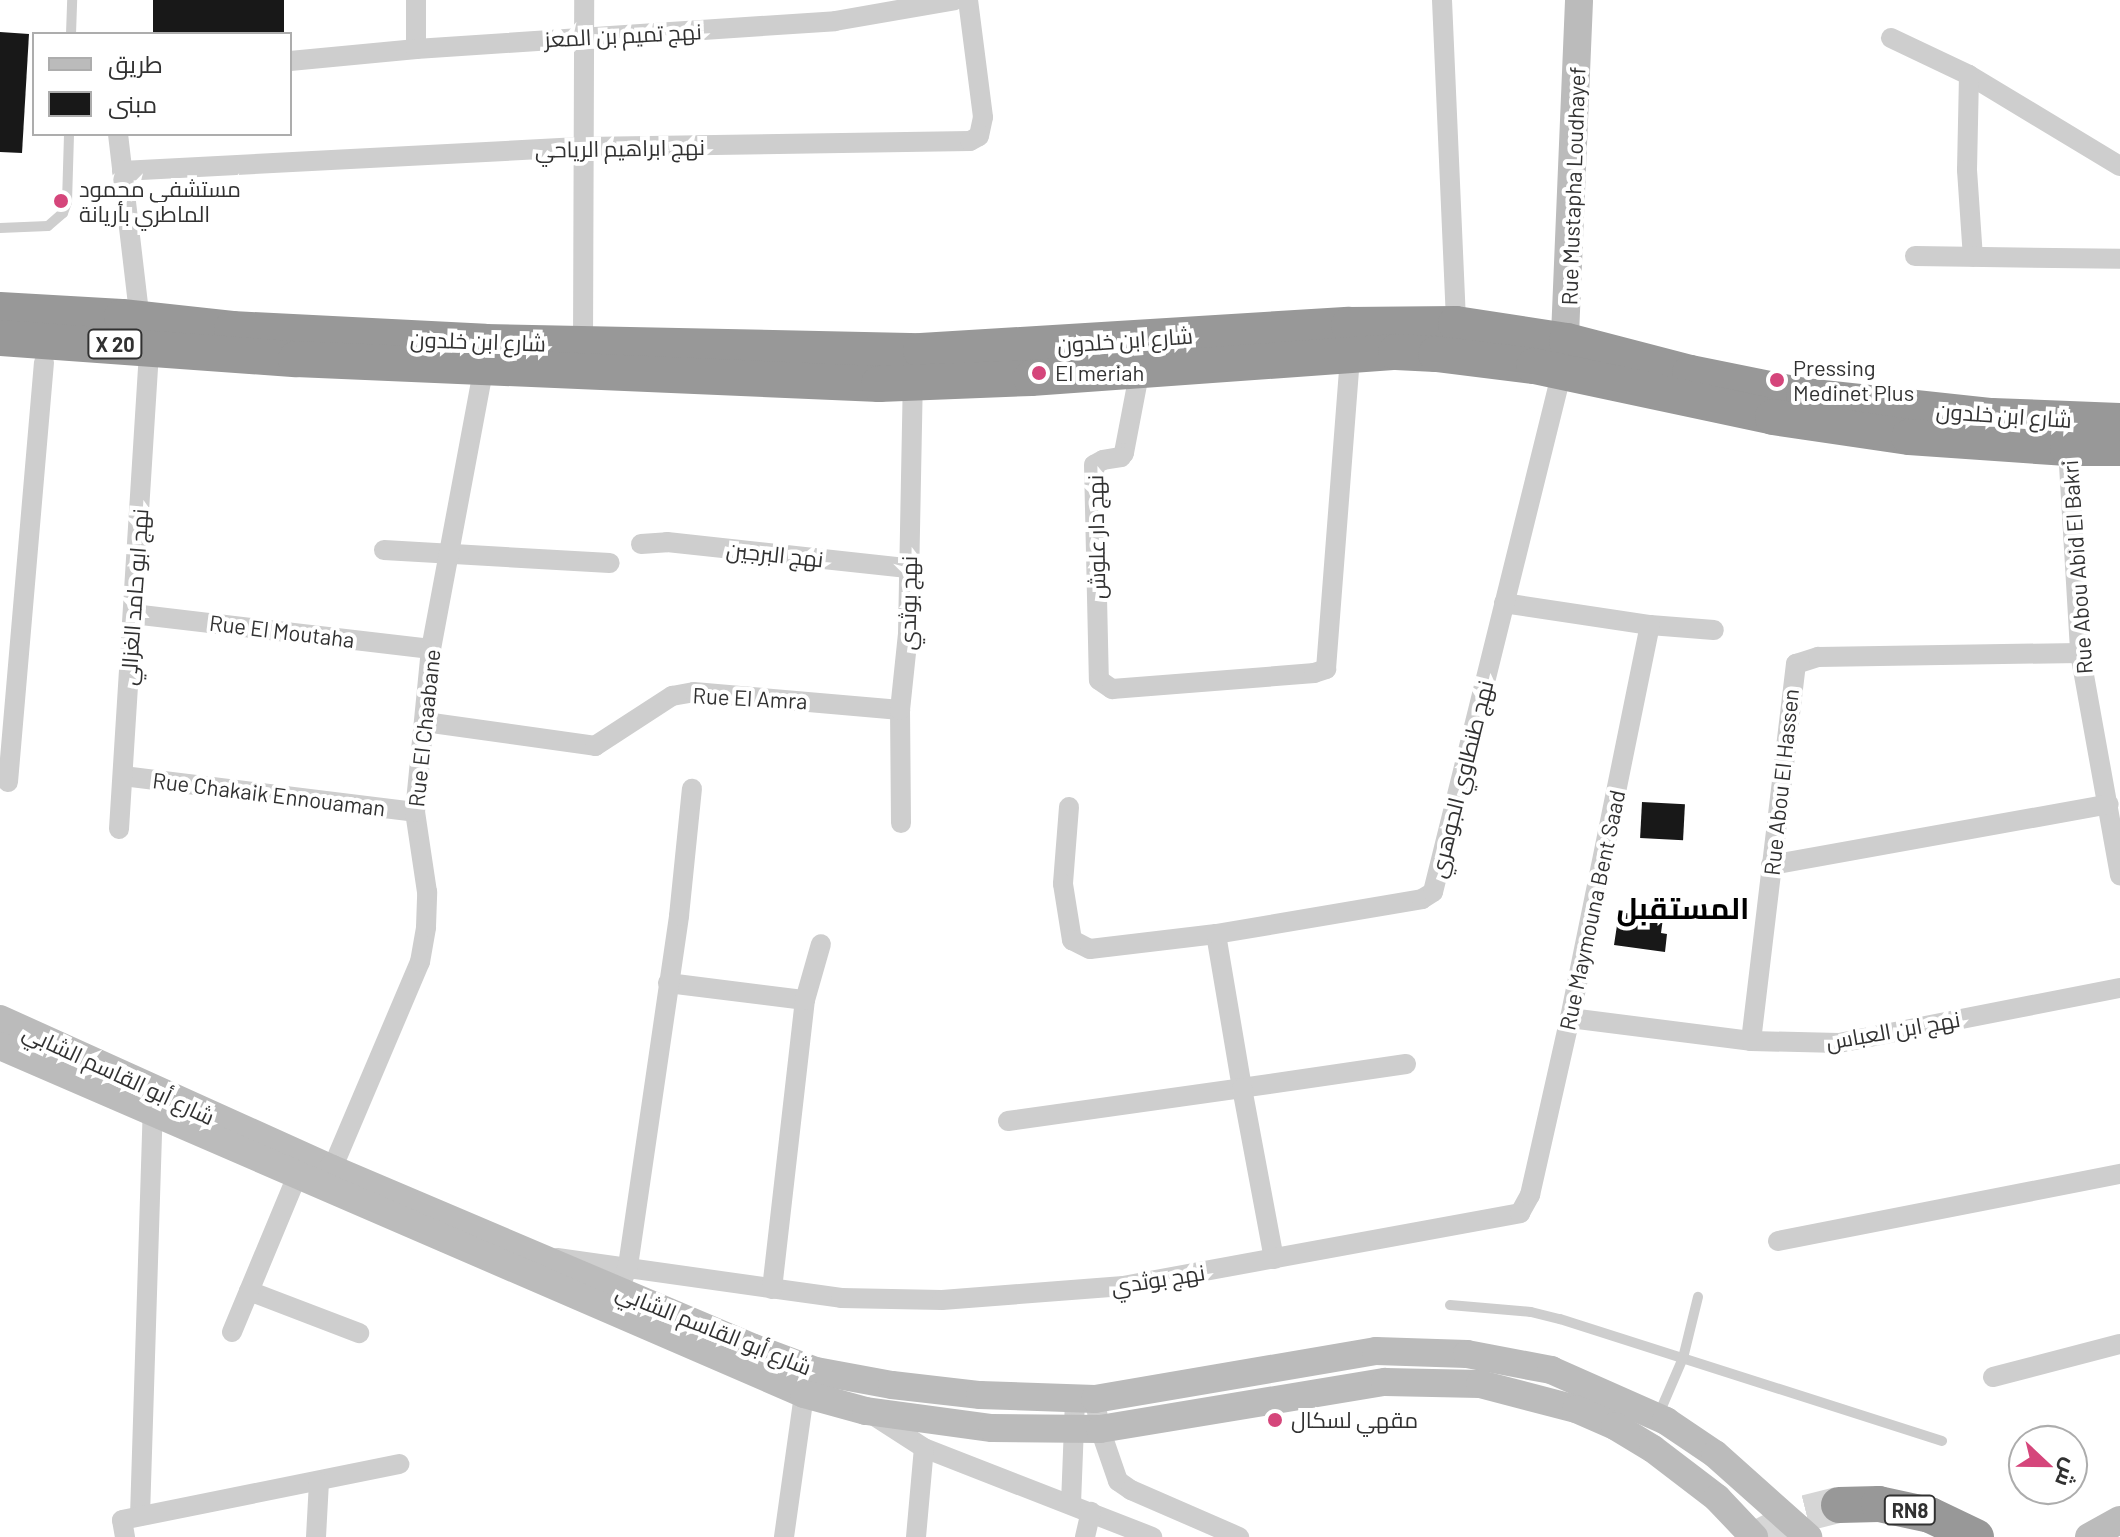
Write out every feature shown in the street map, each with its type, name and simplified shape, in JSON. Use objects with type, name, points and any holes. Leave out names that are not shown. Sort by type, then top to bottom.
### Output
[{"type":"highway","points":[[0,286],[47,292],[131,319]]},
{"type":"highway","name":"X 20","points":[[0,310],[131,319]]},
{"type":"highway","name":"شارع ابن خلدون","points":[[131,319],[344,335],[583,345],[966,350],[1349,325],[1456,324],[1773,417],[1909,437],[2068,448],[2120,448]]},
{"type":"highway","name":"X 20","points":[[0,338],[231,354]]},
{"type":"highway","name":"شارع ابن خلدون","points":[[231,354],[829,384],[913,383],[1350,355],[1564,356],[1690,373],[1804,396],[1992,416],[2120,421]]},
{"type":"highway","points":[[0,362],[148,364],[231,354]]},
{"type":"highway","name":"RN8","points":[[1839,1505],[1879,1504],[1930,1515],[1976,1537]]},
{"type":"street","points":[[416,0],[416,49]]},
{"type":"street","points":[[583,345],[584,0]]},
{"type":"street","name":"نهج تميم بن المعز","points":[[292,61],[416,49],[835,21],[955,0]]},
{"type":"street","name":"نهج ابراهيم الرياحي","points":[[122,171],[583,147],[970,141],[979,136],[983,117],[968,0]]},
{"type":"street","points":[[1442,0],[1456,324]]},
{"type":"street","name":"Rue Mustapha Loudhayef","points":[[1564,356],[1579,0]]},
{"type":"street","points":[[1891,38],[1969,75],[2120,166]]},
{"type":"street","points":[[1969,75],[1967,170],[1973,257]]},
{"type":"street","points":[[118,136],[131,319]]},
{"type":"street","points":[[1915,256],[2120,259]]},
{"type":"street","name":"نهج دار علوش","points":[[1140,369],[1124,453],[1121,457],[1094,465],[1099,680],[1112,689],[1314,673],[1326,669],[1350,355]]},
{"type":"street","name":"نهج طنطاوي الجوهري","points":[[1216,934],[1429,896],[1437,884],[1564,356]]},
{"type":"street","points":[[8,782],[44,363]]},
{"type":"street","name":"نهج ابو حامد الغزالي","points":[[119,829],[148,364]]},
{"type":"street","name":"Rue El Chaabane","points":[[332,1169],[420,962],[427,892],[415,812],[431,649],[484,367]]},
{"type":"street","name":"نهج بوثدي","points":[[901,823],[900,710],[907,670],[913,383]]},
{"type":"street","name":"Rue Abou Abid El Bakri","points":[[2068,448],[2080,653],[2120,875]]},
{"type":"street","name":"نهج البرجين","points":[[641,544],[667,542],[908,568]]},
{"type":"street","points":[[384,550],[610,563]]},
{"type":"street","points":[[1504,603],[1650,625],[1714,630]]},
{"type":"street","name":"Rue El Moutaha","points":[[133,614],[431,649]]},
{"type":"street","name":"Rue Maymouna Bent Saad","points":[[1530,1195],[1570,1018],[1650,625]]},
{"type":"street","name":"Rue Abou El Hassen","points":[[1751,1041],[1796,664],[1803,660],[2080,653]]},
{"type":"street","name":"Rue El Amra","points":[[425,722],[595,746],[672,696],[694,692],[900,710]]},
{"type":"street","name":"Rue Chakaik Ennouaman","points":[[123,776],[415,812]]},
{"type":"street","points":[[618,1290],[686,862],[692,789]]},
{"type":"street","points":[[1771,865],[2109,804]]},
{"type":"street","points":[[1069,807],[1063,884],[1072,940],[1090,949],[1216,934],[1274,1259]]},
{"type":"street","points":[[772,1289],[805,1000],[821,944]]},
{"type":"street","points":[[668,983],[805,1000]]},
{"type":"street","name":"نهج ابن العباس","points":[[1570,1018],[1751,1041],[1839,1043],[2120,988]]},
{"type":"street","name":"شارع أبو القاسم الشابي","points":[[0,1019],[297,1176],[618,1290],[804,1394],[866,1411],[992,1428],[1088,1429],[1385,1382],[1418,1380],[1480,1384],[1576,1409],[1615,1426],[1653,1449],[1717,1498],[1754,1537]]},
{"type":"street","name":"شارع أبو القاسم الشابي","points":[[0,1046],[332,1169],[816,1371],[892,1385],[980,1395],[1085,1399],[1376,1351],[1414,1349],[1467,1354],[1551,1370],[1658,1417],[1715,1454],[1808,1537]]},
{"type":"street","points":[[1008,1121],[1406,1064]]},
{"type":"street","points":[[140,1516],[154,1102]]},
{"type":"street","points":[[1778,1241],[2120,1174]]},
{"type":"street","points":[[232,1332],[297,1176]]},
{"type":"street","name":"نهج بوثدي","points":[[618,1290],[772,1289],[841,1298],[973,1299],[1123,1286],[1520,1213],[1530,1195]]},
{"type":"street","points":[[249,1291],[359,1333]]},
{"type":"street","points":[[1993,1377],[2120,1344]]},
{"type":"street","points":[[784,1537],[804,1394]]},
{"type":"street","points":[[1071,1504],[1088,1429],[1085,1399]]},
{"type":"street","points":[[866,1411],[924,1448],[1152,1537]]},
{"type":"street","points":[[1088,1429],[1118,1481],[1131,1490],[1239,1537]]},
{"type":"street","points":[[916,1537],[924,1448]]},
{"type":"street","points":[[125,1537],[122,1520],[399,1464]]},
{"type":"street","points":[[316,1537],[319,1482]]},
{"type":"street","points":[[1085,1537],[1091,1512]]},
{"type":"street","points":[[2089,1537],[2120,1520]]},
{"type":"lane","points":[[71,32],[72,0]]},
{"type":"lane","points":[[0,228],[48,226],[63,213],[67,202],[69,136]]},
{"type":"lane","points":[[1658,1417],[1683,1358],[1698,1297]]},
{"type":"lane","points":[[1450,1305],[1531,1312],[1942,1441]]},
{"type":"building","points":[[153,0],[284,0],[284,32],[153,32]]},
{"type":"building","points":[[0,32],[29,34],[22,153],[0,152]]},
{"type":"building","points":[[1642,802],[1685,804],[1683,840],[1640,838]]},
{"type":"building","points":[[1619,912],[1663,918],[1661,933],[1667,934],[1665,952],[1614,945]]},
{"type":"tunnel","points":[[1760,1537],[1806,1513],[1839,1505]]},
{"type":"place","name":"مستشفى محمود الماطري بأريانة","points":[[61,201]]},
{"type":"place","name":"El meriah","points":[[1039,373]]},
{"type":"place","name":"Pressing Medinet Plus","points":[[1777,380]]},
{"type":"place","name":"مقهي لسكال","points":[[1275,1420]]},
{"type":"district","name":"المستقبل","points":[[1683,907]]}]
